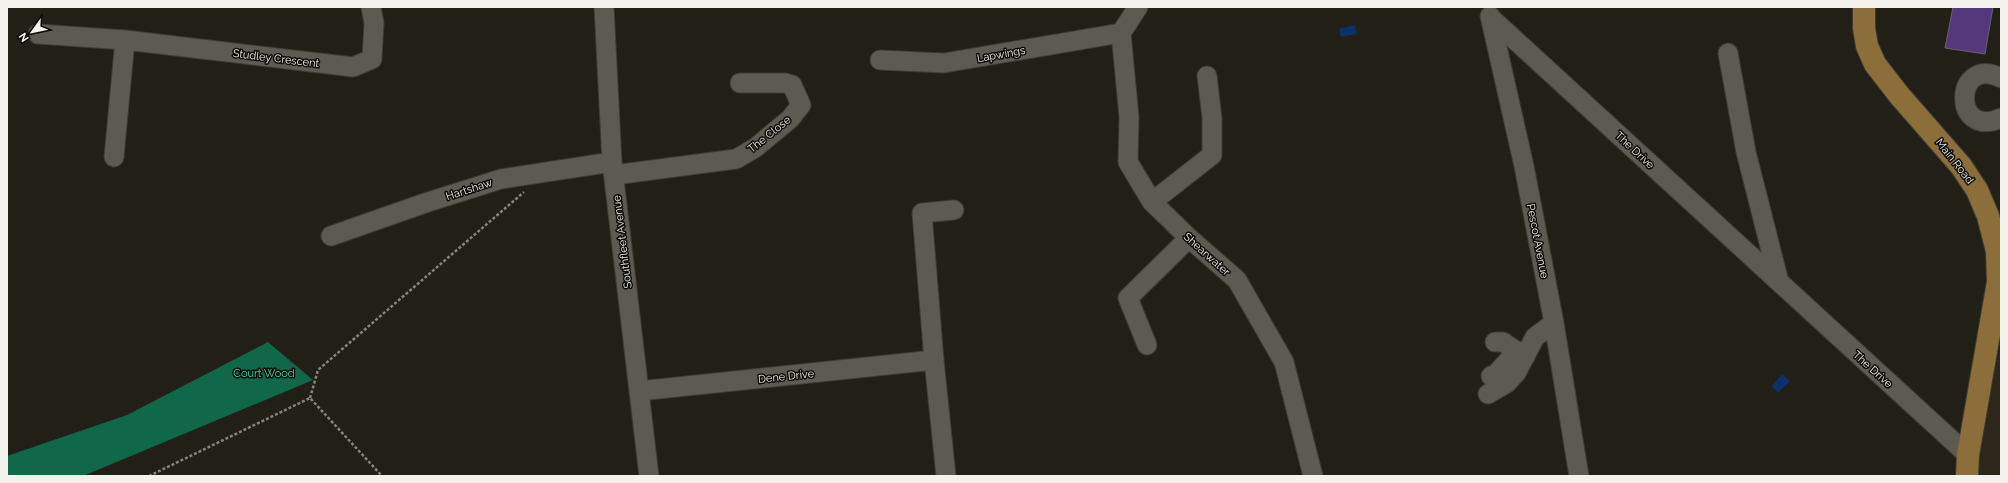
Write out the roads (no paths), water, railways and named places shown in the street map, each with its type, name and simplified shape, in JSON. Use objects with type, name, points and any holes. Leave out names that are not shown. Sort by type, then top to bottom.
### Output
[{"type":"main road","name":"Main Road","points":[[1864,7],[1864,28],[1867,46],[1875,64],[1899,95],[1961,166],[1977,190],[1988,216],[1997,251],[1998,282],[1968,466]]},
{"type":"street","name":"Studley Crescent","points":[[38,34],[125,40],[353,68],[372,59],[374,23],[371,7]]},
{"type":"street","name":"Southfleet Avenue","points":[[604,7],[613,168],[649,476]]},
{"type":"street","points":[[1121,33],[1138,7]]},
{"type":"street","name":"The Drive","points":[[1489,13],[1779,282],[1968,466]]},
{"type":"street","name":"Pescot Avenue","points":[[1489,13],[1524,166],[1554,323],[1579,476]]},
{"type":"street","name":"Lapwings","points":[[880,60],[944,63],[1121,33]]},
{"type":"street","name":"Shearwater","points":[[1121,33],[1129,117],[1128,162],[1152,202],[1189,238],[1237,280],[1284,362],[1313,476]]},
{"type":"street","points":[[114,157],[125,40]]},
{"type":"street","points":[[1728,53],[1746,152],[1779,282]]},
{"type":"street","points":[[2001,78],[1993,74],[1978,76],[1966,86],[1964,102],[1966,109],[1978,120],[1986,122],[2001,118]]},
{"type":"street","points":[[1152,202],[1212,154],[1212,118],[1207,76]]},
{"type":"street","name":"The Close","points":[[613,168],[736,159],[755,148],[784,123],[801,105],[792,85],[785,83],[740,82]]},
{"type":"street","name":"Hartshaw","points":[[331,236],[425,203],[501,179],[613,168]]},
{"type":"street","points":[[946,476],[934,360],[922,213],[954,210]]},
{"type":"street","points":[[1146,345],[1128,298],[1189,238]]},
{"type":"street","points":[[1490,385],[1507,383],[1516,373],[1521,354],[1535,337],[1554,323]]},
{"type":"street","points":[[1495,342],[1503,342],[1521,354]]},
{"type":"street","name":"Dene Drive","points":[[639,391],[934,360]]},
{"type":"water","points":[[1355,25],[1357,34],[1341,37],[1339,29]]},
{"type":"water","points":[[1782,374],[1790,381],[1778,393],[1772,386]]},
{"type":"park label","name":"Court Wood","points":[[264,373]]}]
